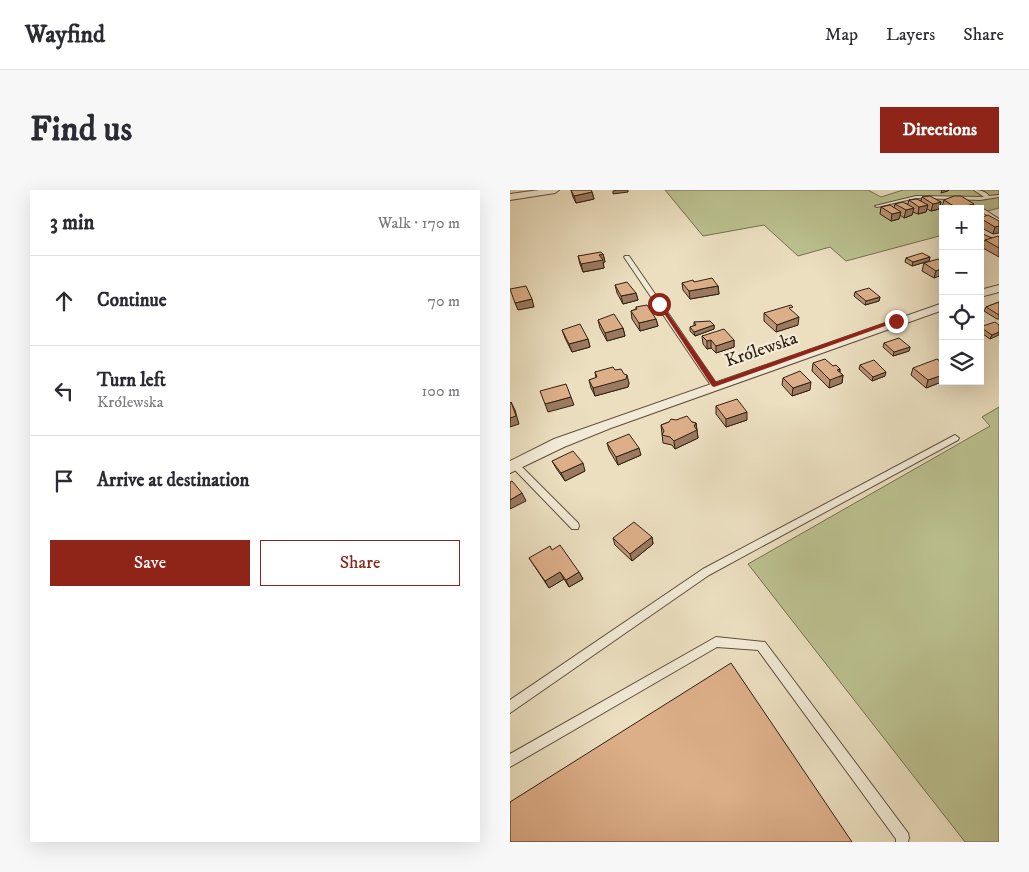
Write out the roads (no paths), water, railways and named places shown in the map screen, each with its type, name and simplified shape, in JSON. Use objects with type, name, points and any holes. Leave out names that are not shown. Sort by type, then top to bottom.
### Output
[{"type":"street","points":[[510,197],[555,190]]},
{"type":"street","points":[[984,293],[999,288]]},
{"type":"street","name":"Królewska","points":[[512,466],[567,440],[714,385],[939,307]]},
{"type":"lane","points":[[976,190],[987,198]]},
{"type":"lane","points":[[877,206],[916,197],[987,198],[999,196]]},
{"type":"lane","points":[[963,198],[974,205]]},
{"type":"lane","points":[[984,211],[999,220]]},
{"type":"lane","points":[[627,257],[714,385]]},
{"type":"lane","points":[[510,706],[706,572],[955,438]]},
{"type":"lane","points":[[512,466],[575,526]]},
{"type":"lane","points":[[510,762],[716,642],[760,645],[903,838],[902,842]]}]
